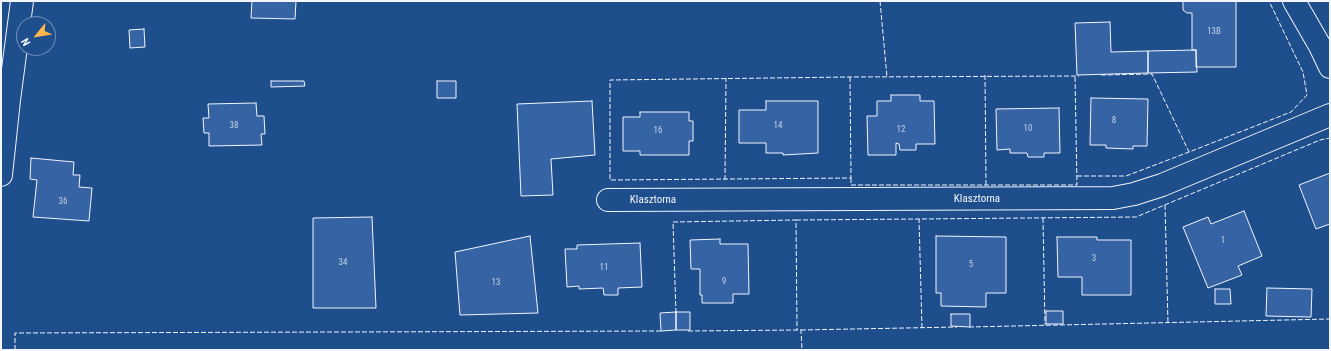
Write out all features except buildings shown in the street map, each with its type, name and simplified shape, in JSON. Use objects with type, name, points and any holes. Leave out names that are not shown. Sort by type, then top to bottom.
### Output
[{"type":"street","points":[[1,175],[5,100],[22,1]]},
{"type":"street","points":[[1294,1],[1320,46],[1330,68]]},
{"type":"street","name":"Klasztorna","points":[[608,200],[1113,198],[1134,194],[1162,184],[1330,115]]},
{"type":"fence","points":[[880,1],[887,77]]},
{"type":"fence","points":[[1101,75],[1152,74],[1189,152],[1291,112],[1307,95],[1303,72],[1269,1]]},
{"type":"fence","points":[[985,75],[986,185]]},
{"type":"fence","points":[[851,178],[851,185],[1077,185],[1075,76]]},
{"type":"fence","points":[[850,77],[851,178],[610,180],[610,80],[850,77],[1079,76]]},
{"type":"fence","points":[[725,180],[726,78]]},
{"type":"fence","points":[[922,328],[919,219],[1136,217],[1320,140],[1330,138]]},
{"type":"fence","points":[[1077,176],[1126,176],[1189,152]]},
{"type":"fence","points":[[1165,205],[1168,323]]},
{"type":"fence","points":[[1043,218],[1045,325]]},
{"type":"fence","points":[[796,220],[919,219]]},
{"type":"fence","points":[[676,313],[673,222],[796,220],[797,330]]},
{"type":"fence","points":[[969,327],[1330,319]]},
{"type":"fence","points":[[801,330],[957,327]]},
{"type":"fence","points":[[688,331],[801,330],[802,350]]},
{"type":"fence","points":[[15,350],[15,333],[662,331]]}]
